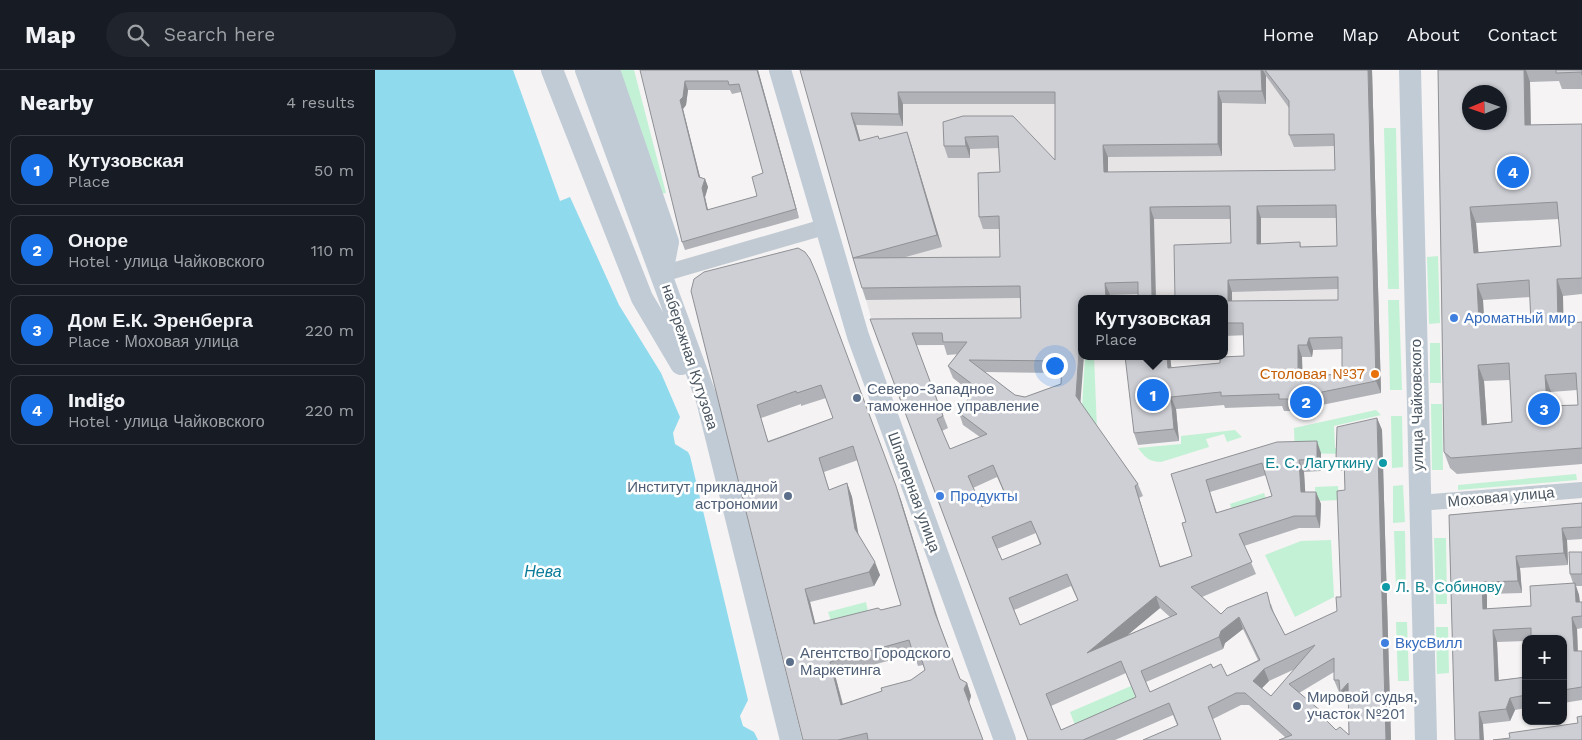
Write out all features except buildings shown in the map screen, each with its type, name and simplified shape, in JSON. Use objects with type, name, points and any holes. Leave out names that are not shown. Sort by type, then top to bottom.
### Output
[{"type":"main road","points":[[552,70],[642,298],[681,364]]},
{"type":"main road","name":"набережная Кутузова","points":[[572,70],[681,364],[693,403],[776,740]]},
{"type":"main road","name":"набережная Кутузова","points":[[586,70],[707,400],[791,740]]},
{"type":"main road","points":[[609,70],[668,242],[662,274]]},
{"type":"main road","name":"Шпалерная улица","points":[[780,70],[824,227],[863,350],[1005,740]]},
{"type":"main road","name":"улица Чайковского","points":[[1410,70],[1426,740]]},
{"type":"street","points":[[662,274],[824,227]]},
{"type":"street","name":"Моховая улица","points":[[1419,503],[1582,490]]},
{"type":"shaded area","points":[[803,70],[1372,70],[1379,336],[1228,336],[1228,295],[1078,295],[1078,308],[1056,355],[947,355],[946,345],[879,346]]},
{"type":"green space","points":[[615,70],[634,70],[666,193],[660,194]]},
{"type":"green space","points":[[1384,128],[1396,128],[1399,289],[1388,289]]},
{"type":"green space","points":[[1438,256],[1440,323],[1429,324],[1427,257]]},
{"type":"green space","points":[[1388,300],[1399,300],[1402,390],[1390,390]]},
{"type":"green space","points":[[1430,343],[1440,343],[1441,383],[1430,383]]},
{"type":"green space","points":[[1085,360],[1094,360],[1097,429],[1082,408]]},
{"type":"green space","points":[[1431,404],[1442,404],[1443,470],[1432,470]]},
{"type":"green space","points":[[1376,410],[1381,415],[1334,426],[1335,448],[1342,448],[1342,454],[1303,453],[1295,457],[1294,428]]},
{"type":"green space","points":[[1391,416],[1402,416],[1403,467],[1392,468]]},
{"type":"green space","points":[[1235,430],[1242,437],[1227,442],[1224,434],[1206,439],[1209,447],[1161,462],[1148,458],[1138,448],[1181,444],[1181,436]]},
{"type":"green space","points":[[1576,474],[1577,480],[1458,490],[1458,485]]},
{"type":"green space","points":[[1403,485],[1405,522],[1393,523],[1393,486]]},
{"type":"green space","points":[[1338,486],[1339,500],[1316,501],[1315,487]]},
{"type":"green space","points":[[1264,493],[1269,507],[1235,518],[1230,504]]},
{"type":"green space","points":[[1394,531],[1405,531],[1406,590],[1396,590]]},
{"type":"green space","points":[[1434,538],[1446,538],[1447,604],[1436,604]]},
{"type":"green space","points":[[1331,540],[1334,597],[1295,617],[1265,555],[1301,541]]},
{"type":"green space","points":[[866,602],[868,611],[831,621],[828,612]]},
{"type":"green space","points":[[1396,622],[1407,622],[1409,681],[1398,681]]},
{"type":"green space","points":[[1436,627],[1448,627],[1449,673],[1437,674]]},
{"type":"green space","points":[[1131,686],[1136,699],[1075,725],[1070,712]]},
{"type":"water","name":"Нева","points":[[375,70],[513,70],[560,201],[570,197],[619,305],[661,373],[680,417],[673,433],[675,444],[688,452],[690,456],[748,700],[740,716],[743,726],[754,732],[758,740],[375,740]]},
{"type":"place","name":"Indigo","points":[[1513,172]]},
{"type":"place","name":"Ароматный мир","points":[[1454,318]]},
{"type":"place","name":"Столовая №37","points":[[1375,374]]},
{"type":"place","name":"Кутузовская","points":[[1153,395]]},
{"type":"place","name":"Северо-Западное таможенное управление","points":[[857,398]]},
{"type":"place","name":"Оноре","points":[[1306,402]]},
{"type":"place","name":"Дом Е.К. Эренберга","points":[[1544,409]]},
{"type":"place","name":"Е. С. Лагуткину","points":[[1383,463]]},
{"type":"place","name":"Институт прикладной астрономии","points":[[788,496]]},
{"type":"place","name":"Продукты","points":[[940,496]]},
{"type":"place","name":"Л. В. Собинову","points":[[1386,587]]},
{"type":"place","name":"ВкусВилл","points":[[1385,643]]},
{"type":"place","name":"Агентство Городского Маркетинга","points":[[790,662]]},
{"type":"place","name":"Мировой судья, участок №201","points":[[1297,706]]}]
